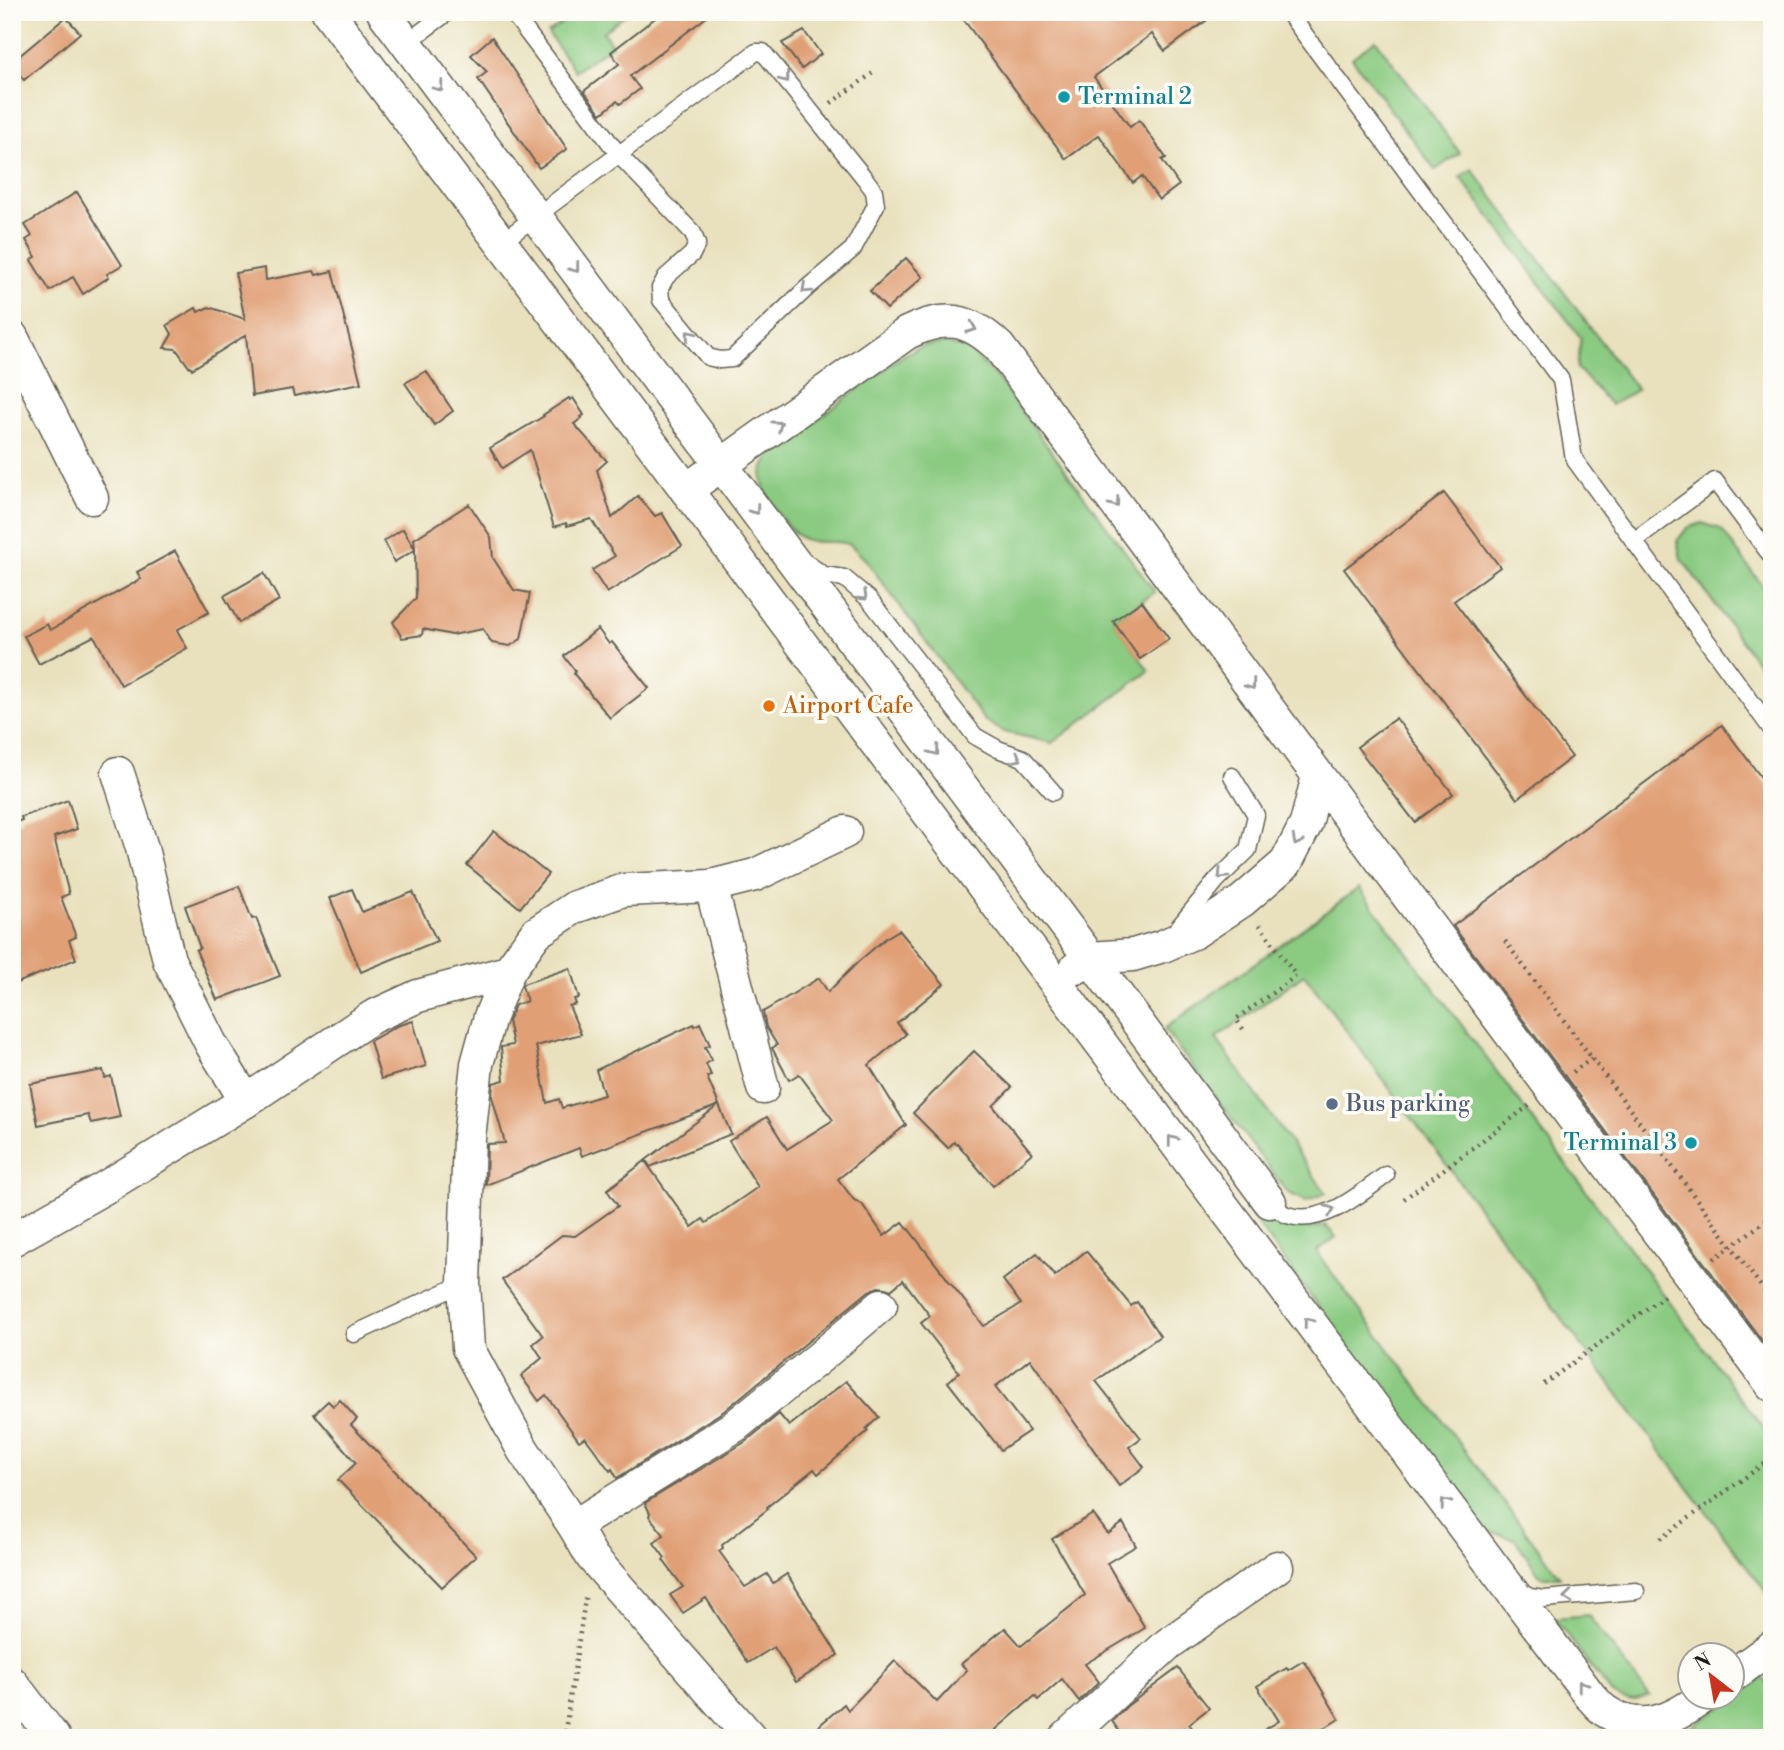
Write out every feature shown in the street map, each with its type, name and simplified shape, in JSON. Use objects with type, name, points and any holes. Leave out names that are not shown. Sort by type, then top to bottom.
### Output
[{"type":"street","points":[[328,12],[1591,1697],[1627,1729],[1664,1721],[1683,1712]]},
{"type":"street","points":[[383,12],[1270,1202]]},
{"type":"street","points":[[686,491],[908,333],[925,324],[946,321],[966,324],[984,333],[999,347],[1772,1385]]},
{"type":"street","points":[[12,337],[92,498]]},
{"type":"street","points":[[118,773],[142,848],[169,960],[211,1044],[246,1101]]},
{"type":"street","points":[[1055,983],[1090,958],[1133,955],[1195,932],[1242,901],[1286,863],[1306,824],[1318,776]]},
{"type":"street","points":[[751,1738],[592,1557],[575,1526],[523,1450],[468,1348],[464,1283],[469,1138],[477,1064],[490,1017],[508,972],[536,933],[575,907],[624,890],[711,886],[755,875],[845,832]]},
{"type":"street","points":[[711,886],[763,1088]]},
{"type":"street","points":[[12,1240],[104,1188],[246,1101],[372,1017],[418,996],[508,972]]},
{"type":"street","points":[[575,1526],[735,1426],[881,1305]]},
{"type":"street","points":[[1066,1738],[1168,1644],[1277,1567]]},
{"type":"street","points":[[1746,1668],[1769,1655]]},
{"type":"street","points":[[12,1683],[54,1738]]},
{"type":"lane","points":[[406,43],[448,12]]},
{"type":"lane","points":[[500,243],[619,155],[755,52],[763,51],[866,180],[874,191],[876,205],[853,249],[732,359],[708,357],[661,300],[660,288],[666,277],[692,254],[697,244],[693,233],[619,155],[512,12]]},
{"type":"lane","points":[[1287,12],[1562,380],[1574,458],[1772,730]]},
{"type":"lane","points":[[1634,541],[1715,481],[1772,558]]},
{"type":"lane","points":[[785,549],[824,575],[844,578],[869,599],[975,736],[998,749],[1023,758],[1053,792]]},
{"type":"lane","points":[[1163,946],[1217,880],[1248,850],[1256,815],[1232,776]]},
{"type":"lane","points":[[1270,1202],[1285,1215],[1309,1218],[1340,1207],[1386,1175]]},
{"type":"lane","points":[[354,1334],[464,1283]]},
{"type":"lane","points":[[1499,1576],[1518,1592],[1530,1597],[1636,1591]]},
{"type":"path","points":[[830,104],[873,73]]},
{"type":"path","points":[[1242,901],[1296,976],[1236,1019],[1243,1029]]},
{"type":"path","points":[[1505,941],[1772,1301]]},
{"type":"path","points":[[1404,1199],[1592,1058]]},
{"type":"path","points":[[1544,1384],[1772,1216]]},
{"type":"path","points":[[1660,1539],[1772,1458]]},
{"type":"path","points":[[564,1738],[592,1557]]},
{"type":"green space","points":[[577,12],[629,12],[603,32],[612,45],[575,71],[548,33]]},
{"type":"green space","points":[[1376,40],[1460,153],[1435,170],[1352,58]]},
{"type":"green space","points":[[1472,169],[1637,390],[1611,405],[1577,368],[1581,338],[1460,177]]},
{"type":"green space","points":[[946,343],[969,350],[995,375],[1155,592],[1114,621],[1149,671],[1052,743],[1004,732],[984,720],[865,559],[847,544],[810,541],[798,535],[777,512],[763,483],[763,471],[770,455],[902,356],[921,346]]},
{"type":"green space","points":[[1702,523],[1721,529],[1772,599],[1772,683],[1681,558],[1677,541],[1687,528]]},
{"type":"green space","points":[[1359,888],[1772,1439],[1772,1600],[1304,974],[1216,1038],[1326,1193],[1306,1201],[1288,1193],[1164,1029]]},
{"type":"green space","points":[[1246,1208],[1293,1228],[1325,1225],[1336,1237],[1317,1251],[1325,1264],[1560,1577],[1541,1577],[1515,1539],[1482,1530]]},
{"type":"green space","points":[[1588,1615],[1649,1696],[1630,1701],[1612,1694],[1554,1618]]},
{"type":"green space","points":[[1763,1678],[1772,1690],[1772,1738],[1672,1738],[1714,1712],[1746,1712],[1746,1690]]},
{"type":"building","points":[[663,12],[713,12],[630,76],[640,89],[620,104],[617,101],[601,114],[584,91],[619,64],[611,52]]},
{"type":"building","name":"Terminal 2","points":[[958,12],[1218,12],[1165,51],[1152,34],[1094,77],[1130,127],[1139,120],[1166,158],[1162,160],[1179,185],[1159,200],[1142,176],[1133,183],[1099,135],[1066,159]]},
{"type":"building","points":[[66,17],[80,33],[24,80],[12,66],[12,62]]},
{"type":"building","points":[[804,31],[821,54],[802,69],[782,43]]},
{"type":"building","points":[[492,37],[567,149],[539,168],[478,79],[487,72],[471,55]]},
{"type":"building","points":[[77,192],[122,265],[83,294],[73,277],[50,291],[31,260],[36,257],[26,240],[32,236],[25,225]]},
{"type":"building","points":[[906,258],[923,277],[887,309],[870,291]]},
{"type":"building","points":[[265,268],[266,280],[314,271],[316,275],[332,271],[361,383],[294,396],[292,389],[252,396],[246,335],[192,369],[176,349],[164,348],[172,334],[167,325],[196,308],[198,312],[209,307],[245,319],[235,273]]},
{"type":"building","points":[[426,371],[453,411],[434,425],[405,383]]},
{"type":"building","points":[[573,398],[584,415],[574,424],[607,461],[597,470],[612,518],[638,496],[655,516],[662,513],[682,546],[607,593],[592,570],[615,556],[591,519],[554,527],[530,450],[502,468],[490,448]]},
{"type":"building","points":[[1444,493],[1500,567],[1454,601],[1572,757],[1517,799],[1344,569]]},
{"type":"building","points":[[469,504],[491,537],[493,558],[514,590],[530,593],[521,639],[510,646],[492,643],[483,629],[452,635],[423,629],[422,635],[402,638],[393,622],[416,598],[415,550],[394,562],[384,541],[403,529],[415,549],[414,539]]},
{"type":"building","points":[[175,551],[209,612],[177,630],[187,648],[121,685],[94,636],[39,664],[24,636],[47,624],[50,630],[141,579],[137,572]]},
{"type":"building","points":[[264,573],[279,600],[239,623],[224,596]]},
{"type":"building","points":[[1142,601],[1169,639],[1140,659],[1113,621]]},
{"type":"building","points":[[598,629],[649,688],[610,718],[574,674],[575,671],[564,656]]},
{"type":"building","points":[[1396,718],[1453,794],[1415,822],[1357,747]]},
{"type":"building","name":"Terminal 3","points":[[1722,725],[1772,792],[1772,1354],[1453,926]]},
{"type":"building","points":[[68,800],[77,829],[54,837],[69,894],[61,897],[76,937],[69,940],[76,959],[12,985],[12,824],[22,820],[21,817]]},
{"type":"building","points":[[494,831],[548,874],[520,908],[467,865]]},
{"type":"building","points":[[239,886],[252,919],[256,918],[280,976],[217,1000],[196,950],[200,948],[185,906]]},
{"type":"building","points":[[352,889],[362,912],[413,892],[437,941],[361,972],[330,898]]},
{"type":"building","points":[[899,930],[944,984],[897,1023],[906,1034],[869,1065],[906,1125],[838,1179],[854,1200],[862,1204],[884,1236],[903,1222],[984,1326],[1021,1304],[1003,1280],[1037,1253],[1055,1276],[1086,1251],[1131,1306],[1137,1302],[1160,1336],[1096,1381],[1141,1438],[1129,1447],[1144,1467],[1119,1486],[1030,1359],[995,1387],[1029,1431],[1001,1450],[948,1382],[959,1372],[921,1323],[930,1316],[903,1280],[891,1290],[878,1287],[869,1291],[724,1411],[617,1478],[585,1437],[579,1441],[546,1395],[539,1401],[521,1376],[542,1358],[533,1344],[543,1336],[502,1280],[562,1235],[575,1236],[618,1206],[607,1190],[645,1161],[692,1227],[703,1219],[706,1223],[758,1187],[729,1141],[767,1117],[787,1149],[833,1120],[799,1074],[789,1080],[772,1048],[777,1045],[766,1027],[763,1012],[819,978],[828,992],[859,961]]},
{"type":"building","points":[[570,968],[579,998],[574,999],[576,1004],[569,1006],[581,1034],[536,1046],[547,1103],[559,1099],[562,1108],[604,1095],[596,1070],[700,1023],[710,1045],[705,1047],[712,1060],[706,1064],[711,1075],[707,1077],[719,1105],[582,1156],[579,1148],[486,1185],[487,1144],[505,1143],[492,1097],[493,1083],[504,1080],[501,1047],[513,1045],[508,1021],[515,1005],[527,1001],[523,984]]},
{"type":"building","points":[[413,1021],[426,1066],[381,1079],[370,1041],[397,1026]]},
{"type":"building","points":[[974,1051],[1012,1087],[993,1106],[1032,1153],[993,1186],[957,1143],[954,1142],[948,1148],[913,1113]]},
{"type":"building","points":[[103,1070],[105,1078],[111,1076],[120,1117],[91,1123],[88,1115],[38,1125],[30,1084]]},
{"type":"building","points":[[719,1105],[731,1134],[650,1167],[646,1160]]},
{"type":"building","points":[[846,1381],[879,1417],[866,1429],[868,1431],[818,1474],[814,1469],[722,1545],[723,1548],[719,1551],[745,1587],[767,1574],[773,1583],[787,1574],[838,1655],[796,1682],[774,1647],[748,1663],[706,1598],[683,1613],[670,1595],[683,1587],[654,1543],[664,1535],[649,1516],[645,1503],[745,1442],[779,1414],[789,1426]]},
{"type":"building","points":[[340,1400],[357,1419],[351,1425],[476,1556],[442,1587],[338,1480],[356,1463],[314,1414],[328,1401],[333,1406]]},
{"type":"building","points":[[1093,1514],[1108,1534],[1123,1523],[1136,1546],[1107,1563],[1145,1628],[1085,1664],[1099,1682],[1079,1701],[1062,1679],[1038,1700],[1035,1696],[986,1738],[805,1738],[844,1704],[848,1710],[895,1661],[937,1702],[967,1670],[961,1664],[1005,1628],[1021,1646],[1085,1595],[1052,1539]]},
{"type":"building","points":[[1303,1661],[1339,1719],[1308,1738],[1251,1738],[1279,1721],[1257,1686]]},
{"type":"building","points":[[1178,1668],[1209,1708],[1189,1724],[1200,1738],[1124,1738],[1112,1721],[1127,1706]]},
{"type":"place","name":"Terminal 2","points":[[1064,97]]},
{"type":"place","name":"Airport Cafe","points":[[769,706]]},
{"type":"place","name":"Bus parking","points":[[1332,1104]]},
{"type":"place","name":"Terminal 3","points":[[1691,1143]]}]
